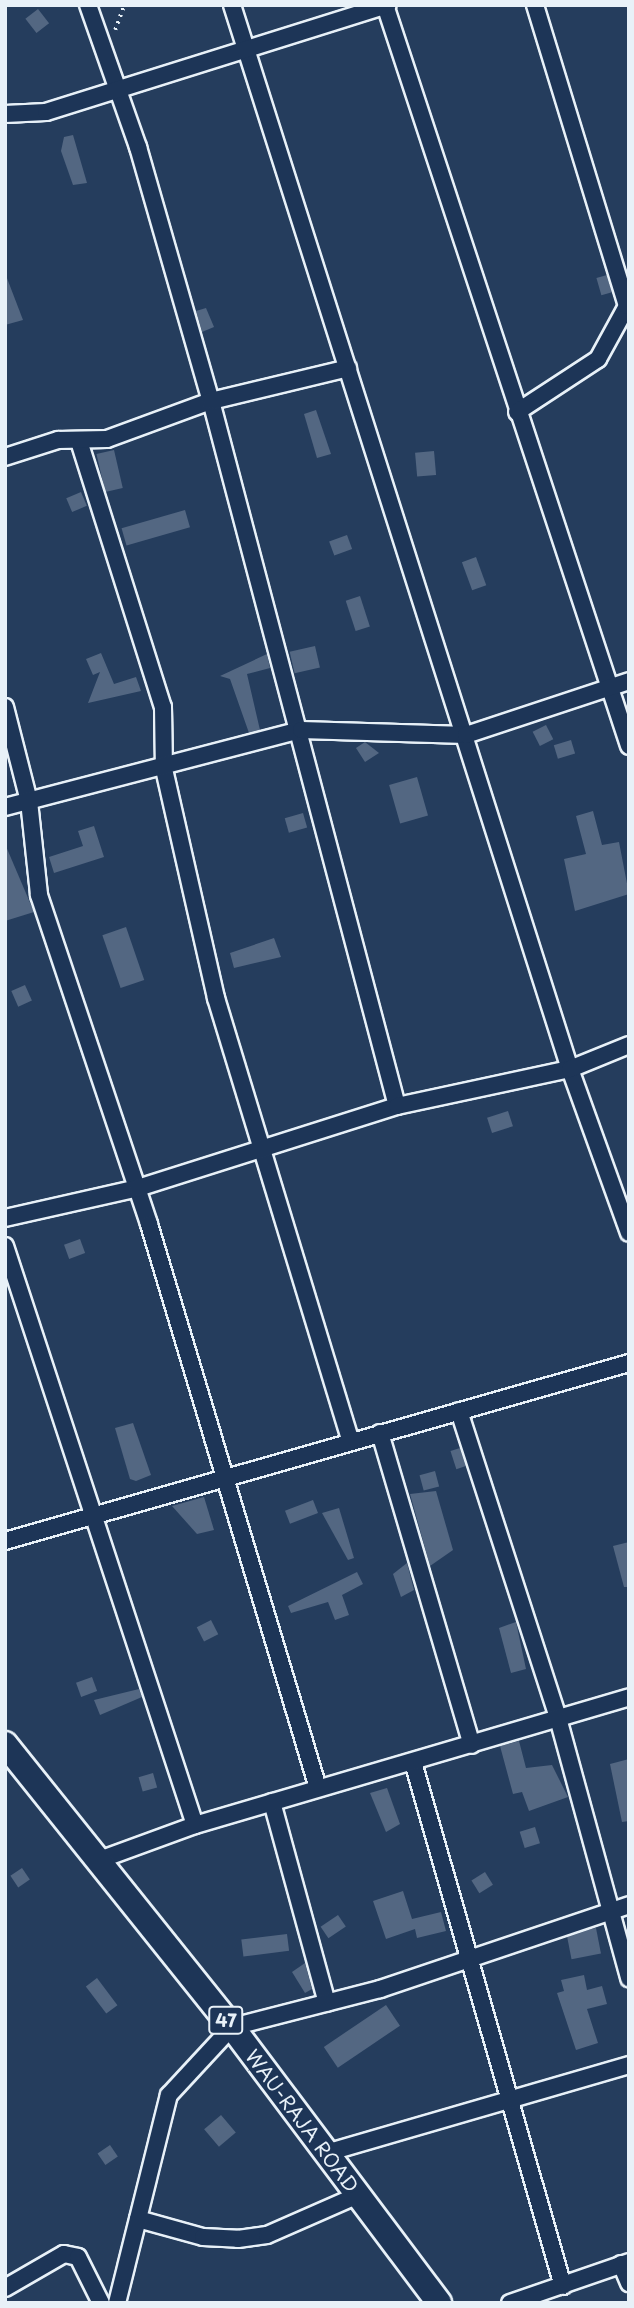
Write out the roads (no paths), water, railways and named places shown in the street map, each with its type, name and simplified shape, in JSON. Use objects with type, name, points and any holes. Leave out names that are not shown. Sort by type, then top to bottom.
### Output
[{"type":"main road","name":"WAU-RAJA ROAD","points":[[6,1746],[102,1859],[439,2303]]},
{"type":"street","points":[[88,5],[118,88],[211,401],[301,730],[397,1106]]},
{"type":"street","points":[[232,5],[570,1069],[629,1233]]},
{"type":"street","points":[[5,114],[47,112],[386,5],[517,412],[629,746]]},
{"type":"street","points":[[517,412],[598,359],[627,306],[535,5]]},
{"type":"street","points":[[5,457],[34,445],[107,439],[211,401],[348,368]]},
{"type":"street","points":[[79,440],[163,707],[163,769],[216,998],[351,1441]]},
{"type":"street","points":[[5,807],[163,769],[301,730],[466,735],[629,681]]},
{"type":"street","points":[[5,707],[29,800],[39,895],[138,1188],[227,1476],[318,1788]]},
{"type":"street","points":[[5,1218],[138,1188],[264,1151],[397,1106],[570,1069],[629,1045]]},
{"type":"street","points":[[5,1246],[91,1521],[195,1825]]},
{"type":"street","points":[[5,1541],[91,1521],[227,1476],[629,1363]]},
{"type":"street","points":[[459,1411],[558,1718],[629,1978]]},
{"type":"street","points":[[380,1433],[472,1745]]},
{"type":"street","points":[[102,1859],[195,1825],[629,1697]]},
{"type":"street","points":[[413,1762],[471,1956],[563,2286]]},
{"type":"street","points":[[272,1802],[327,2003]]},
{"type":"street","points":[[117,2303],[169,2095],[232,2027],[327,2003],[629,1905]]},
{"type":"street","points":[[326,2153],[629,2065]]},
{"type":"street","points":[[138,2219],[203,2237],[238,2239],[267,2235],[358,2195]]},
{"type":"street","points":[[5,2288],[64,2254],[78,2258],[101,2303]]},
{"type":"street","points":[[510,2303],[625,2263],[629,2283]]}]
